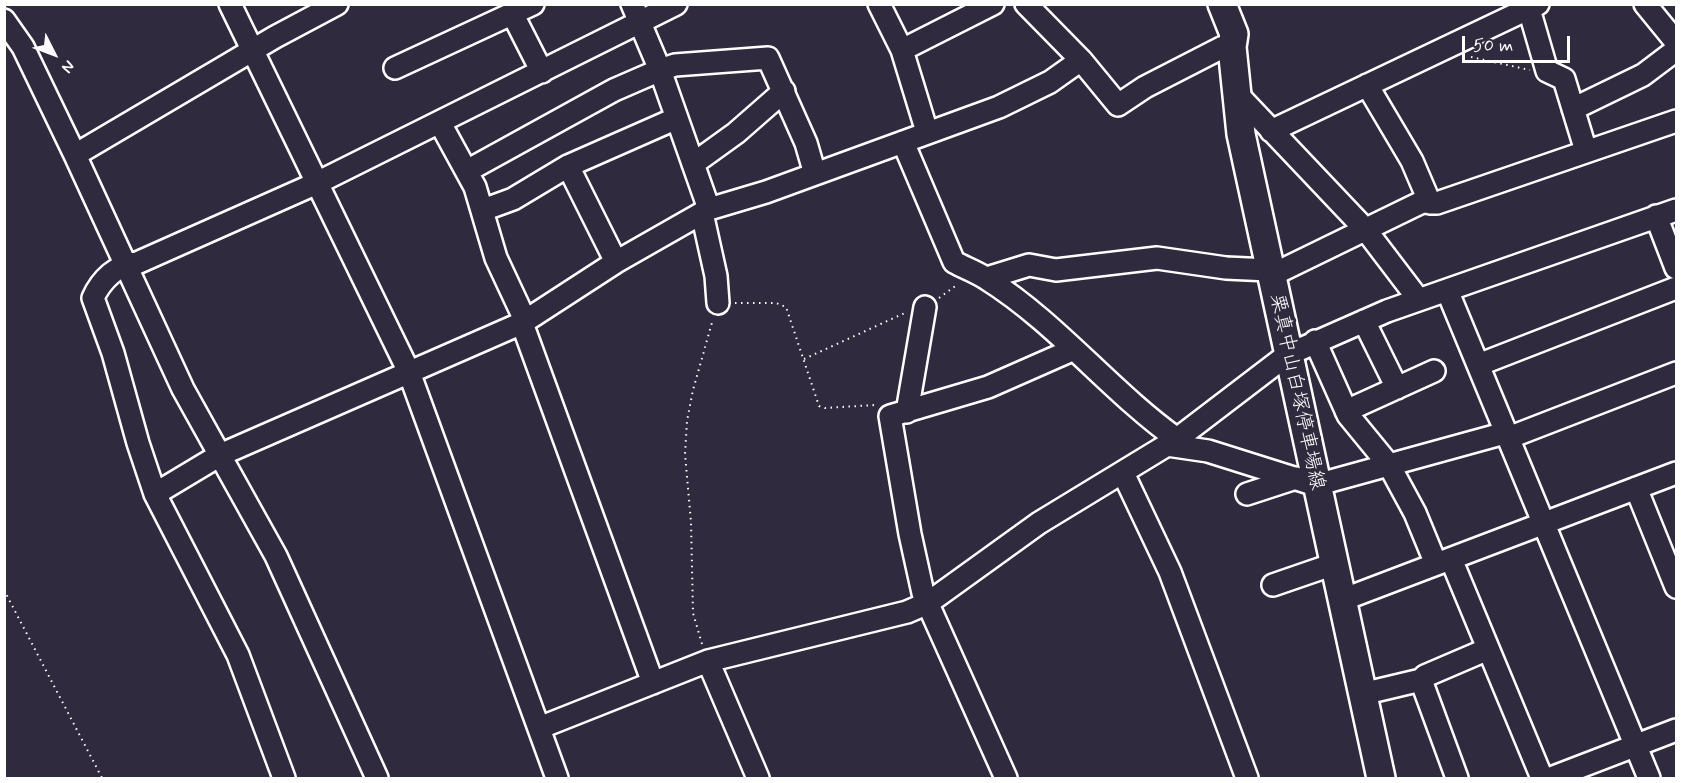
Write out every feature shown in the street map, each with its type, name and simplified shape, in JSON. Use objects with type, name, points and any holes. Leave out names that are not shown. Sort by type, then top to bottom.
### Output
[{"type":"main road","name":"栗真中山白塚停車場線","points":[[1222,4],[1234,34],[1232,47],[1241,134],[1287,355],[1306,481],[1334,564],[1381,778]]},
{"type":"street","points":[[230,4],[409,372],[557,778]]},
{"type":"street","points":[[75,155],[274,37],[336,4]]},
{"type":"street","points":[[395,68],[533,4]]},
{"type":"street","points":[[284,778],[238,655],[155,494],[138,443],[113,352],[93,298],[97,288],[124,263],[136,262],[317,183],[543,72],[636,14],[676,4]]},
{"type":"street","points":[[879,4],[902,50],[927,132]]},
{"type":"street","points":[[902,50],[993,4]]},
{"type":"street","points":[[1026,4],[1081,60],[1118,105],[1221,48],[1232,47]]},
{"type":"street","points":[[1645,4],[1677,42]]},
{"type":"street","points":[[1271,131],[1534,7],[1547,71],[1564,79],[1586,151]]},
{"type":"street","points":[[636,14],[660,70],[693,164],[705,211],[718,303]]},
{"type":"street","points":[[513,15],[543,72]]},
{"type":"street","points":[[4,20],[23,47],[183,389],[272,547],[377,778]]},
{"type":"street","points":[[1573,109],[1643,75],[1677,50]]},
{"type":"street","points":[[467,171],[614,90],[660,70],[675,65],[768,58],[806,143],[815,174]]},
{"type":"street","points":[[155,494],[220,455],[523,322],[616,262],[705,211],[815,174],[999,107],[1027,94],[1081,60]]},
{"type":"street","points":[[1367,86],[1412,161],[1430,203]]},
{"type":"street","points":[[693,164],[736,134],[784,91]]},
{"type":"street","points":[[1238,95],[1365,229],[1419,300]]},
{"type":"street","points":[[483,210],[513,199],[568,166],[677,118]]},
{"type":"street","points":[[987,278],[1029,265],[1056,270],[1157,258],[1270,273],[1422,202],[1437,203],[1677,121]]},
{"type":"street","points":[[441,123],[467,171],[483,210],[496,258],[523,322],[652,683]]},
{"type":"street","points":[[903,142],[954,262],[987,278],[1072,350],[1172,442],[1306,481]]},
{"type":"street","points":[[568,166],[616,262]]},
{"type":"street","points":[[539,728],[708,661],[907,612],[928,603],[1039,523],[1172,442],[1287,355],[1315,341],[1419,300],[1677,210]]},
{"type":"street","points":[[1656,216],[1677,268]]},
{"type":"street","points":[[1478,365],[1677,288]]},
{"type":"street","points":[[1447,290],[1649,778]]},
{"type":"street","points":[[925,307],[898,414],[910,534],[923,593],[1006,778]]},
{"type":"street","points":[[1365,321],[1397,388]]},
{"type":"street","points":[[1315,341],[1346,411],[1389,465],[1443,562],[1551,778],[1677,730]]},
{"type":"street","points":[[898,414],[988,387],[1072,350]]},
{"type":"street","points":[[1346,411],[1434,371]]},
{"type":"street","points":[[1247,494],[1389,465],[1506,435],[1677,373]]},
{"type":"street","points":[[1122,473],[1170,572],[1247,778]]},
{"type":"street","points":[[1342,600],[1677,473]]},
{"type":"street","points":[[1636,488],[1677,587]]},
{"type":"street","points":[[1273,585],[1334,564]]},
{"type":"street","points":[[1362,694],[1421,680],[1425,676],[1488,650]]},
{"type":"street","points":[[708,661],[758,778]]},
{"type":"street","points":[[1421,680],[1457,778]]},
{"type":"path","points":[[1441,50],[1547,71]]},
{"type":"path","points":[[804,359],[838,346],[914,309],[925,307],[958,284],[962,266]]},
{"type":"path","points":[[708,661],[693,613],[692,522],[685,454],[687,421],[693,390],[718,303],[764,302],[786,307],[819,406],[825,408],[887,404],[898,414]]},
{"type":"path","points":[[4,590],[102,778]]}]
